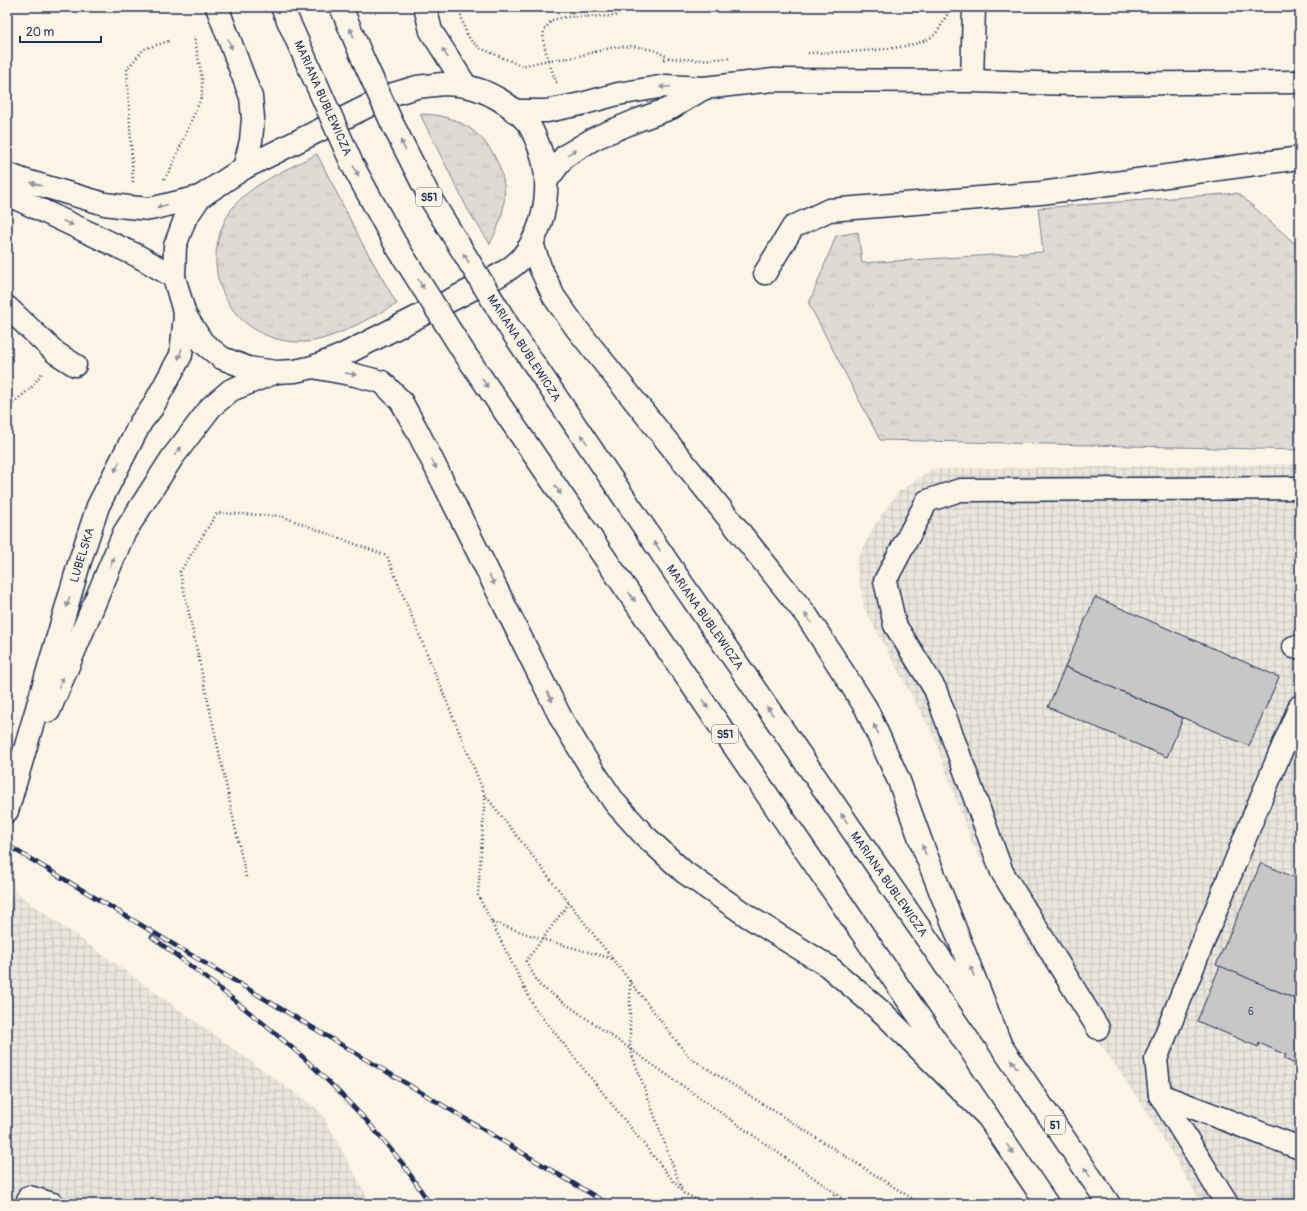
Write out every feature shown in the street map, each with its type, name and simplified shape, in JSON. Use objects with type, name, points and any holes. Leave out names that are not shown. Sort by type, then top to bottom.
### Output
[{"type":"main road","points":[[217,7],[251,97],[253,118],[251,141],[244,168]]},
{"type":"main road","name":"MARIANA BUBLEWICZA","points":[[282,7],[354,166],[396,244],[463,351],[1047,1204]]},
{"type":"main road","name":"MARIANA BUBLEWICZA","points":[[340,7],[392,123],[429,196],[509,327],[668,562],[1108,1204]]},
{"type":"main road","points":[[425,7],[431,31],[466,86]]},
{"type":"main road","points":[[972,81],[974,8]]},
{"type":"main road","points":[[514,111],[547,111],[618,94],[664,86],[704,88],[773,80],[972,81],[1073,84],[1300,82]]},
{"type":"main road","points":[[7,174],[105,204],[150,209],[200,196],[244,168],[390,95],[417,87],[443,84],[466,86],[492,95],[514,111],[527,123],[535,136],[544,157],[547,180],[545,203],[540,225],[532,243],[523,257],[511,267],[494,278],[341,356],[313,367],[295,371],[276,372],[248,368],[222,358],[203,344],[185,315],[174,277],[175,246],[185,219],[200,196]]},
{"type":"main road","points":[[547,180],[565,156],[595,138],[671,108],[704,88]]},
{"type":"main road","points":[[765,273],[793,227],[829,210],[1041,193],[1300,158]]},
{"type":"main road","points":[[7,194],[138,256],[174,277]]},
{"type":"main road","points":[[532,243],[540,267],[554,297],[577,329],[807,616],[866,708],[899,781],[923,847],[1001,1046]]},
{"type":"main road","points":[[7,307],[56,353],[75,366]]},
{"type":"main road","name":"LUBELSKA","points":[[8,810],[79,564],[98,506],[142,422],[152,408],[181,355],[185,315]]},
{"type":"main road","points":[[313,367],[382,382],[400,401],[418,432],[562,720],[588,763],[615,803],[634,824],[684,872],[749,917],[828,966],[857,990],[884,1014],[988,1117]]},
{"type":"main road","name":"LUBELSKA","points":[[8,810],[124,533],[172,458],[211,407],[231,390],[276,372]]},
{"type":"main road","points":[[1098,1028],[1002,872],[935,689],[895,625],[885,581],[927,502],[960,490],[1300,488]]},
{"type":"main road","points":[[1227,1204],[1160,1095],[1156,1059],[1257,808],[1300,706]]},
{"type":"main road","points":[[1160,1095],[1300,1148]]},
{"type":"main road","points":[[27,1204],[29,1197],[54,1204]]},
{"type":"path","points":[[459,7],[464,27],[470,40],[480,48],[522,66],[548,60],[570,58],[615,47],[633,46],[654,50],[670,58],[696,60],[734,57]]},
{"type":"path","points":[[548,60],[543,40],[544,30],[552,20],[565,17],[615,16],[629,7]]},
{"type":"path","points":[[803,53],[900,48],[932,37],[940,28],[950,9],[974,8]]},
{"type":"path","points":[[159,182],[164,180],[170,170],[202,96],[202,78],[194,36]]},
{"type":"path","points":[[140,183],[133,182],[127,69],[144,49],[169,41]]},
{"type":"path","points":[[7,408],[31,388],[56,353]]},
{"type":"path","points":[[246,877],[180,572],[217,513],[281,516],[387,556],[485,795],[570,902],[689,1057],[916,1201]]},
{"type":"path","points":[[485,795],[478,895],[534,1007],[683,1193],[706,1204]]},
{"type":"path","points":[[570,902],[526,961],[539,985],[834,1192],[848,1204]]},
{"type":"path","points":[[491,922],[542,939],[613,959]]},
{"type":"path","points":[[630,981],[630,1049],[683,1193]]},
{"type":"path","points":[[834,1192],[834,1204]]},
{"type":"shaded area","points":[[1300,464],[1300,1204],[1202,1204],[1150,1117],[1116,1066],[1030,947],[971,841],[933,735],[864,608],[856,563],[873,528],[897,493],[933,469]]},
{"type":"shaded area","points":[[14,891],[320,1111],[371,1204],[7,1204],[7,911]]},
{"type":"green space","points":[[420,114],[441,116],[461,123],[482,139],[496,160],[504,184],[504,196],[501,218],[490,244],[468,210]]},
{"type":"green space","points":[[317,154],[362,243],[397,304],[340,333],[328,337],[305,342],[280,340],[258,331],[240,317],[226,300],[218,279],[216,256],[220,233],[231,210],[238,201],[270,178]]},
{"type":"green space","points":[[1238,193],[1300,248],[1300,450],[880,440],[809,304],[836,236],[858,232],[862,263],[1043,252],[1038,208]]},
{"type":"building","points":[[1095,597],[1279,677],[1249,746],[1065,667]]},
{"type":"building","points":[[1065,667],[1183,718],[1167,757],[1048,707]]},
{"type":"building","points":[[1261,863],[1300,880],[1300,1001],[1216,965]]},
{"type":"building","points":[[1220,966],[1300,1001],[1300,1066],[1284,1059],[1286,1055],[1259,1043],[1258,1047],[1197,1021]]},
{"type":"railway","points":[[7,845],[608,1204]]},
{"type":"railway","points":[[152,937],[205,977],[303,1057],[367,1121],[403,1164],[430,1204]]}]
